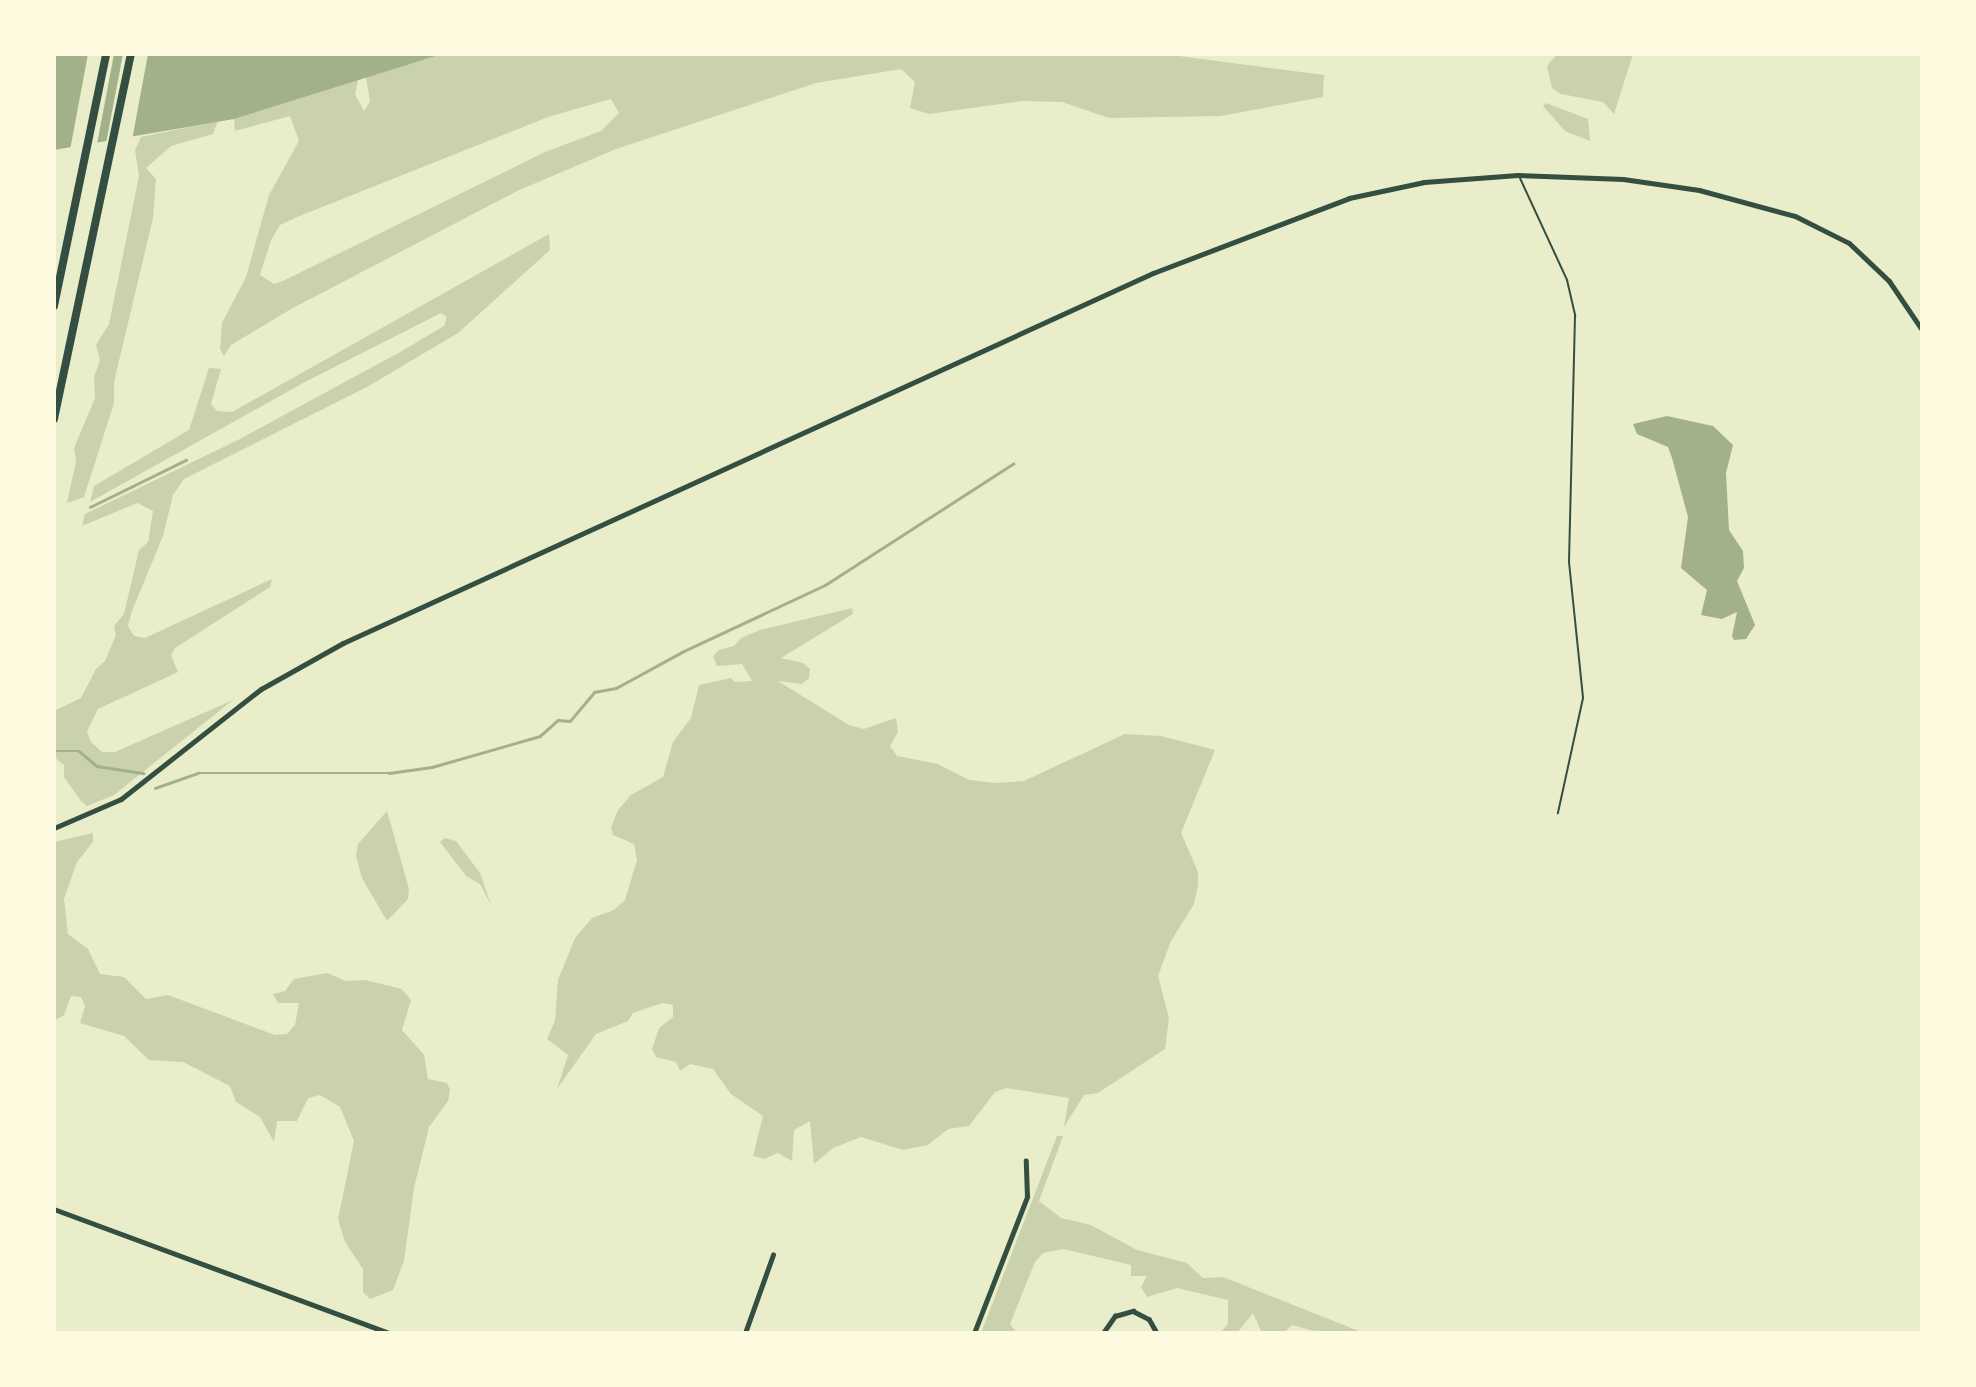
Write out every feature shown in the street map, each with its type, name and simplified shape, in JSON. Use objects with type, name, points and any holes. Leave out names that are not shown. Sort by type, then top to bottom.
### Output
[{"type":"highway","points":[[54,306],[106,54]]},
{"type":"highway","points":[[54,419],[131,54]]},
{"type":"street","points":[[54,828],[121,799],[253,695],[313,658],[1164,268],[1349,198],[1424,182],[1518,175],[1675,185],[1795,216],[1838,236],[1870,260],[1922,330]]},
{"type":"street","points":[[974,1333],[1027,1197],[1026,1161]]},
{"type":"street","points":[[54,1209],[390,1333]]},
{"type":"street","points":[[745,1333],[773,1255]]},
{"type":"street","points":[[1103,1333],[1115,1316],[1133,1311],[1149,1319],[1157,1333]]},
{"type":"lane","points":[[1518,175],[1567,280],[1575,316],[1569,562],[1583,698],[1558,813]]},
{"type":"shaded area","points":[[54,54],[442,54],[234,119],[54,150]]},
{"type":"shaded area","points":[[442,54],[1164,54],[1324,75],[1323,97],[1220,116],[1109,118],[1062,102],[1022,101],[929,114],[910,108],[915,82],[901,69],[816,83],[616,149],[517,191],[291,309],[231,345],[224,356],[220,349],[222,323],[246,277],[269,195],[299,141],[290,116],[235,131],[234,119],[358,80],[355,94],[364,111],[370,101],[366,77]],"holes":[[[611,99],[619,113],[601,131],[545,152],[285,280],[274,284],[260,275],[271,240],[280,225],[297,217],[551,116]]]},
{"type":"shaded area","points":[[1557,54],[1633,54],[1614,114],[1603,102],[1561,94],[1552,88],[1547,66]]},
{"type":"shaded area","points":[[1546,103],[1588,119],[1590,141],[1565,131],[1543,106]]},
{"type":"shaded area","points":[[218,121],[213,134],[171,146],[146,168],[156,179],[153,218],[114,382],[114,403],[84,497],[67,503],[76,461],[74,448],[95,398],[94,377],[100,360],[96,345],[109,324],[139,176],[135,150],[141,137]]},
{"type":"shaded area","points":[[549,234],[550,250],[458,333],[367,387],[184,479],[173,495],[163,536],[132,611],[128,626],[134,636],[145,638],[272,579],[270,587],[175,648],[171,655],[178,672],[98,709],[87,731],[91,742],[102,752],[115,752],[233,700],[114,795],[87,806],[64,777],[64,765],[54,757],[54,711],[81,698],[96,669],[105,661],[116,635],[114,626],[124,614],[139,550],[148,542],[153,511],[137,503],[82,526],[85,514],[238,440],[402,351],[444,326],[447,317],[441,313],[305,382],[90,502],[94,486],[189,430],[209,368],[221,369],[211,404],[217,411],[232,412]]},
{"type":"shaded area","points":[[1667,416],[1713,426],[1733,445],[1726,473],[1729,530],[1743,551],[1744,568],[1737,581],[1755,625],[1746,639],[1734,640],[1732,636],[1737,612],[1722,619],[1701,615],[1707,590],[1681,568],[1688,517],[1672,458],[1668,447],[1637,434],[1633,424]]},
{"type":"shaded area","points":[[852,608],[853,614],[781,658],[803,663],[810,669],[809,678],[802,684],[778,681],[849,725],[864,729],[896,718],[898,732],[890,746],[897,756],[938,764],[969,780],[996,783],[1024,781],[1125,734],[1161,736],[1215,750],[1181,833],[1198,872],[1198,885],[1194,904],[1171,941],[1158,976],[1169,1018],[1165,1049],[1098,1093],[1084,1095],[1064,1127],[1069,1098],[1006,1088],[995,1092],[969,1126],[948,1129],[928,1145],[903,1150],[861,1137],[833,1148],[814,1164],[810,1121],[794,1130],[792,1161],[778,1153],[764,1159],[753,1156],[763,1116],[731,1094],[713,1069],[690,1064],[680,1071],[676,1062],[656,1057],[652,1049],[659,1028],[673,1017],[673,1005],[662,1003],[633,1013],[628,1021],[596,1034],[557,1089],[568,1055],[547,1039],[555,1021],[558,980],[575,938],[592,918],[614,910],[625,900],[637,860],[634,844],[613,835],[611,827],[618,810],[631,795],[663,777],[673,742],[691,718],[699,685],[731,678],[735,682],[752,681],[742,664],[717,666],[713,656],[719,650],[734,646],[741,638],[760,630]]},
{"type":"shaded area","points":[[387,811],[409,889],[408,899],[387,921],[362,878],[356,856],[358,844]]},
{"type":"shaded area","points":[[93,833],[93,842],[77,862],[64,899],[68,934],[88,949],[100,974],[124,977],[146,999],[168,995],[275,1035],[287,1034],[295,1025],[299,1003],[278,1003],[273,994],[285,991],[294,979],[327,973],[346,981],[365,980],[402,989],[411,1000],[402,1030],[424,1055],[428,1079],[447,1083],[450,1090],[448,1101],[429,1127],[414,1188],[404,1261],[393,1290],[370,1299],[363,1292],[363,1269],[345,1242],[338,1219],[354,1141],[340,1107],[320,1095],[308,1098],[297,1121],[277,1121],[274,1142],[260,1117],[236,1102],[230,1086],[183,1062],[149,1060],[124,1036],[80,1023],[85,1006],[81,997],[71,996],[64,1015],[54,1021],[54,842]]},
{"type":"shaded area","points":[[445,838],[456,841],[480,873],[491,905],[480,884],[466,876],[440,842]]},
{"type":"shaded area","points":[[1057,1136],[1063,1136],[1039,1201],[1061,1218],[1091,1225],[1137,1250],[1187,1263],[1203,1278],[1223,1277],[1364,1333],[1321,1333],[1292,1325],[1284,1333],[1262,1333],[1253,1313],[1237,1333],[1220,1333],[1228,1324],[1228,1300],[1177,1288],[1147,1297],[1141,1287],[1147,1276],[1131,1276],[1131,1265],[1064,1249],[1043,1253],[1035,1262],[1010,1324],[1017,1333],[981,1333]]},
{"type":"pier","points":[[88,54],[114,54],[97,144],[70,150]]},
{"type":"pier","points":[[123,54],[148,54],[132,140],[106,143]]},
{"type":"waterway","points":[[90,507],[186,460]]},
{"type":"waterway","points":[[155,788],[198,773],[389,773],[432,767],[540,736],[558,720],[570,721],[594,692],[616,688],[682,652],[825,585],[1013,464]]},
{"type":"waterway","points":[[54,751],[79,751],[97,766],[143,773]]}]
